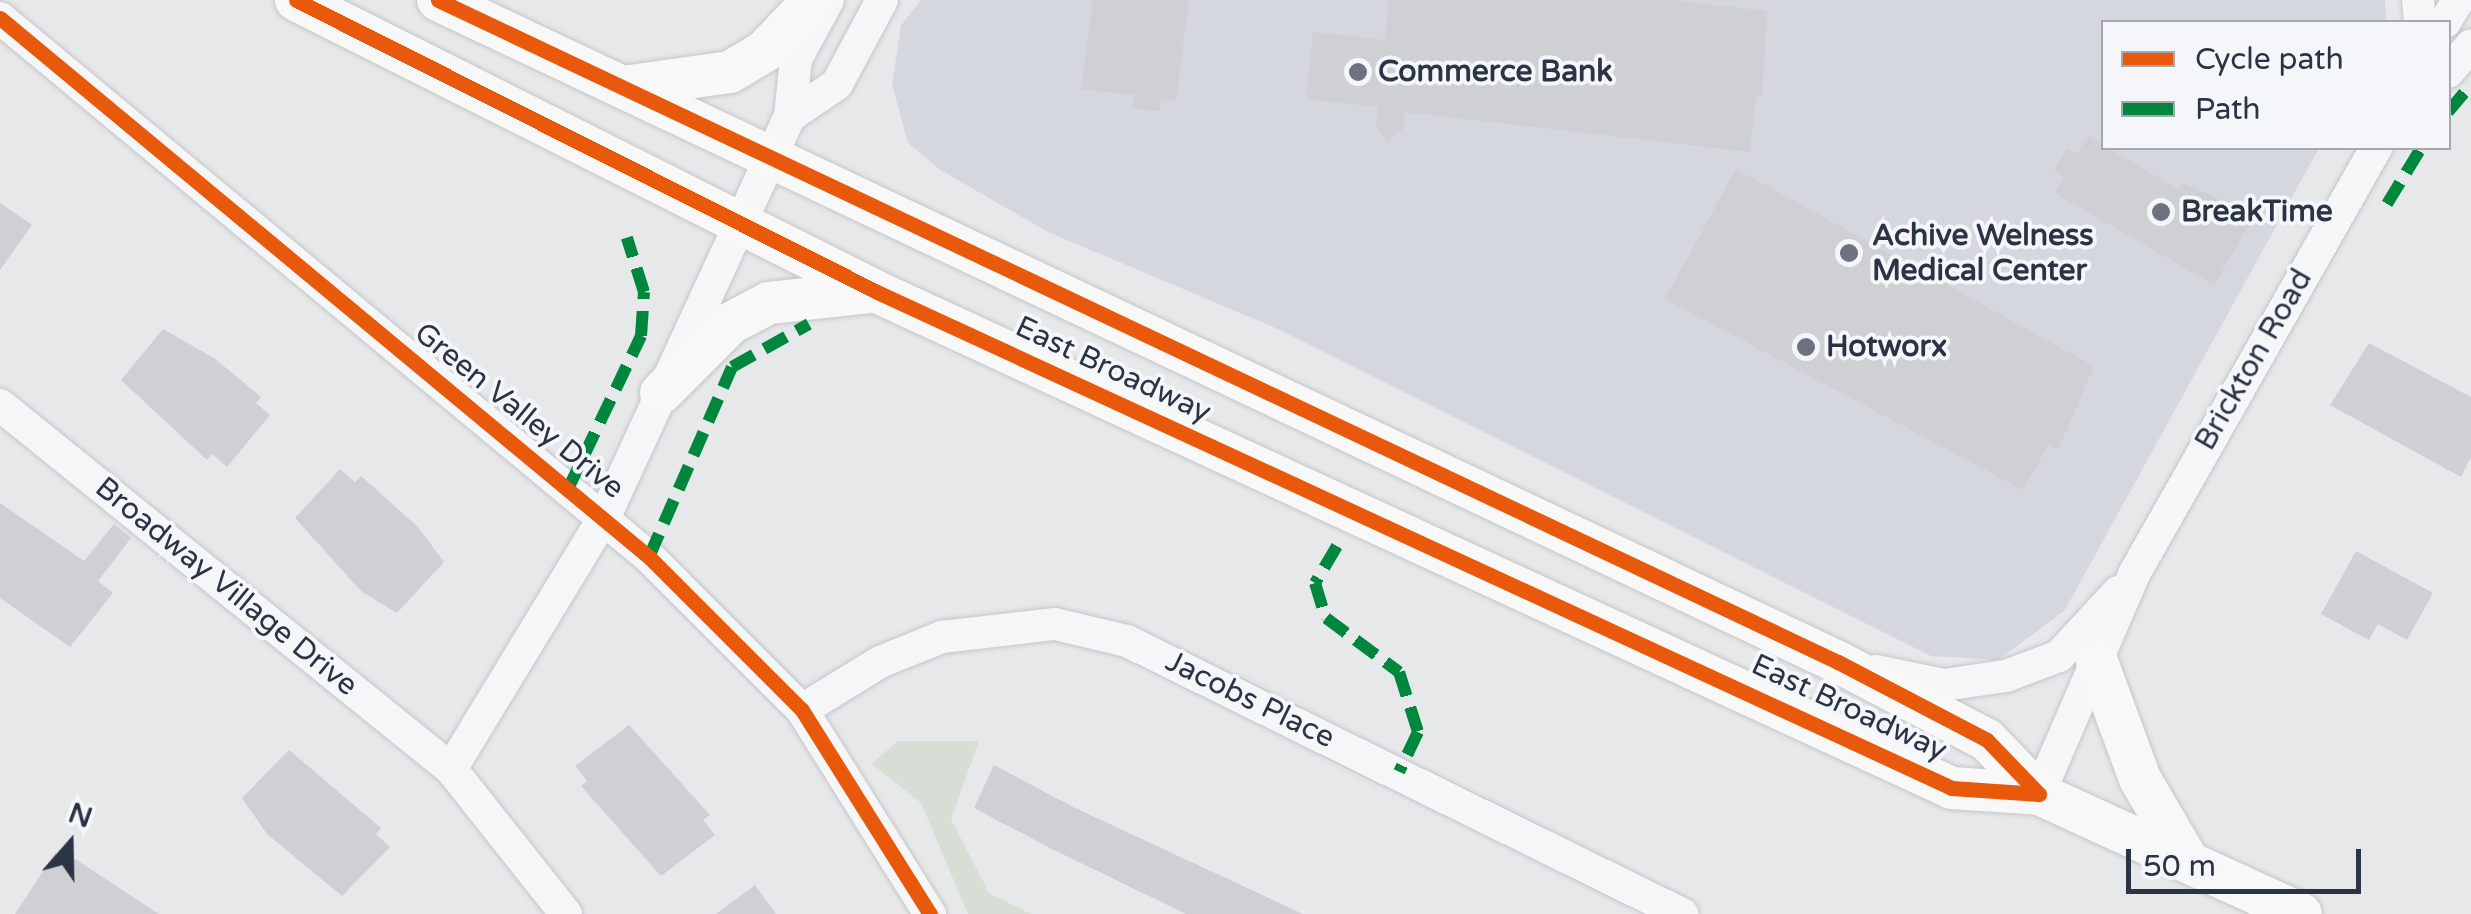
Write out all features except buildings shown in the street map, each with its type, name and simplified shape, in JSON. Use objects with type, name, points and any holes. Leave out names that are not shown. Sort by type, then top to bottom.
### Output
[{"type":"main road","name":"East Broadway","points":[[296,0],[735,224],[877,292],[1952,788],[2039,794],[2301,914]]},
{"type":"main road","name":"East Broadway","points":[[438,0],[1838,662],[1987,740],[2039,794]]},
{"type":"main road","points":[[622,88],[730,72],[765,51],[812,0]]},
{"type":"main road","points":[[661,393],[731,323],[769,303],[877,292]]},
{"type":"main road","points":[[2097,662],[2140,779],[2188,861]]},
{"type":"street","points":[[452,769],[606,516],[735,224],[790,116],[796,59],[828,0]]},
{"type":"street","points":[[790,116],[837,84],[882,0]]},
{"type":"street","name":"Green Valley Drive","points":[[0,18],[606,516],[802,710],[930,914]]},
{"type":"street","points":[[2451,69],[2471,46]]},
{"type":"street","name":"Brickton Road","points":[[2039,794],[2134,574],[2376,150]]},
{"type":"street","name":"Broadway Village Drive","points":[[0,405],[452,769],[566,914]]},
{"type":"street","name":"Brickton Road","points":[[1838,662],[1944,686],[2006,676],[2059,656],[2134,574]]},
{"type":"street","name":"Jacobs Place","points":[[802,710],[880,662],[942,637],[1056,624],[1126,640],[1682,914]]},
{"type":"shaded area","points":[[921,0],[2385,0],[2386,20],[2101,20],[2101,150],[2318,150],[2065,610],[1998,660],[1931,656],[1278,329],[1048,232],[939,169],[908,143],[892,85],[901,25]]},
{"type":"shaded area","points":[[897,741],[979,741],[951,819],[989,893],[1031,914],[968,914],[921,803],[872,764]]},
{"type":"marked path","points":[[2451,108],[2471,85]]},
{"type":"marked path","points":[[2387,204],[2420,150]]},
{"type":"marked path","points":[[568,489],[641,336],[644,292],[627,238]]},
{"type":"marked path","points":[[649,557],[732,367],[809,324]]},
{"type":"marked path","points":[[1337,546],[1315,583],[1326,618],[1399,672],[1418,732],[1399,772]]},
{"type":"cycle path","points":[[296,0],[877,292],[1952,788],[2039,794]]},
{"type":"cycle path","points":[[438,0],[1838,662],[1987,740],[2039,794]]},
{"type":"cycle path","points":[[0,18],[649,557],[802,710],[930,914]]},
{"type":"place","name":"Commerce Bank","points":[[1358,72]]},
{"type":"place","name":"BreakTime","points":[[2161,212]]},
{"type":"place","name":"Achive Welness Medical Center","points":[[1849,253]]},
{"type":"place","name":"Hotworx","points":[[1806,347]]}]
